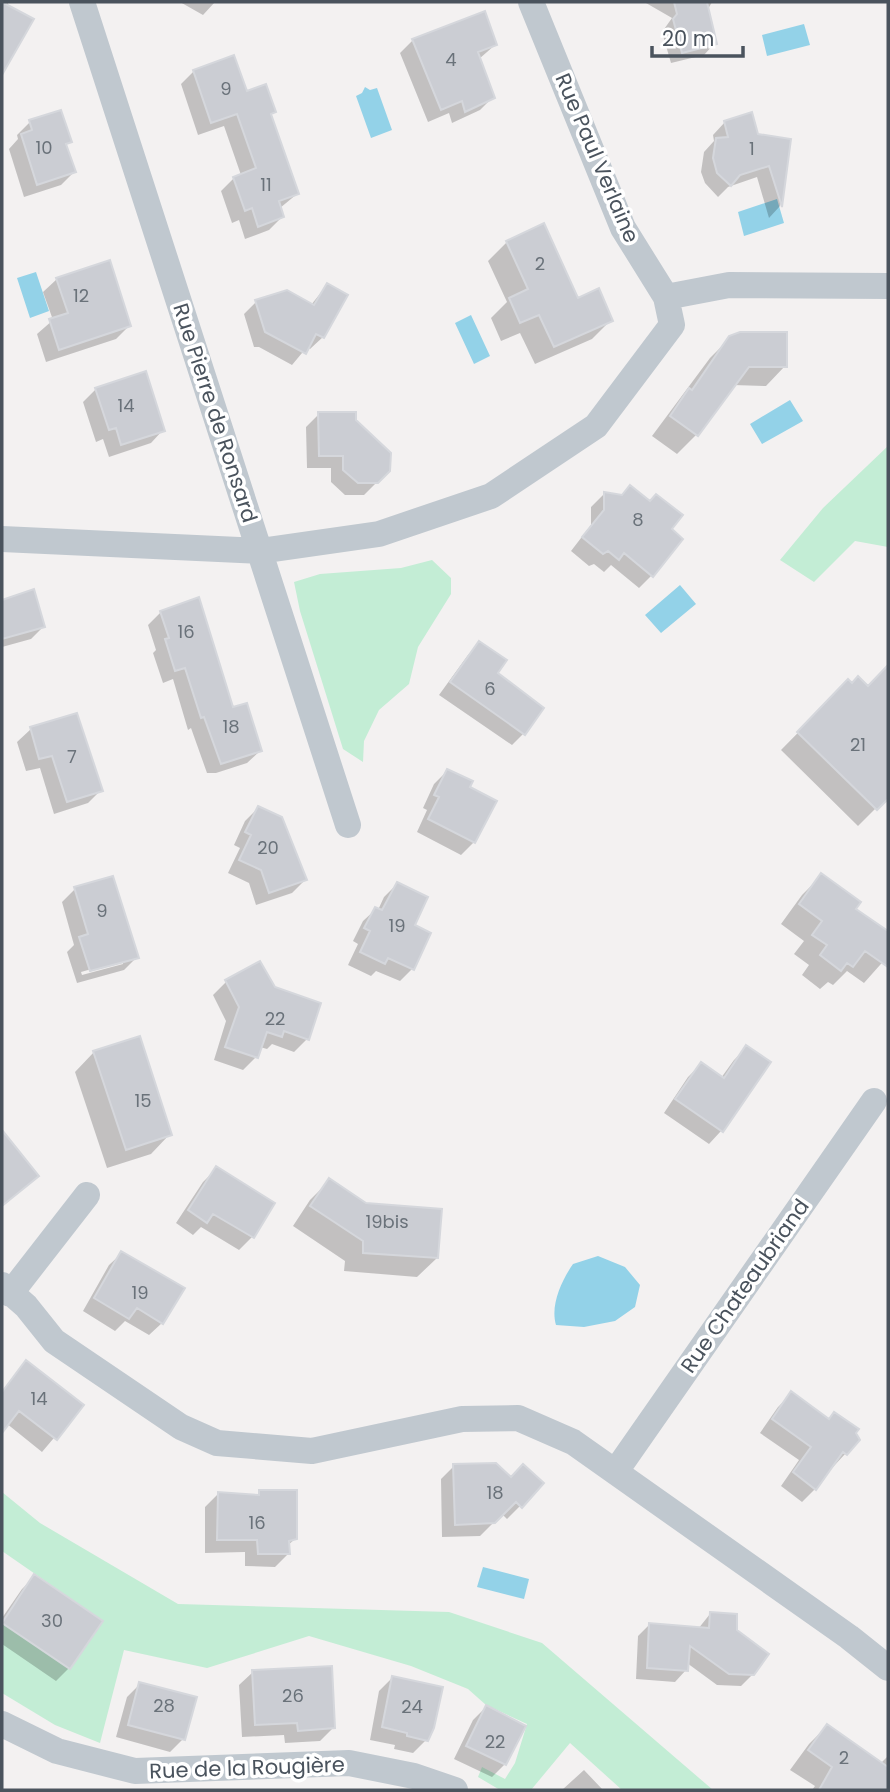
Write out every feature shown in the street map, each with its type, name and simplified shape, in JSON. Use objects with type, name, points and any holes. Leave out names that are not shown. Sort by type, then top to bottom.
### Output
[{"type":"street","name":"Rue Pierre de Ronsard","points":[[82,2],[348,825]]},
{"type":"street","name":"Rue Paul Verlaine","points":[[531,2],[623,228],[666,297]]},
{"type":"street","points":[[2,539],[260,551],[379,534],[491,496],[596,426],[672,325],[666,297],[729,285],[888,286]]},
{"type":"street","name":"Rue Chateaubriand","points":[[616,1471],[874,1101]]},
{"type":"street","points":[[87,1195],[6,1289],[26,1306],[54,1341],[181,1427],[217,1443],[312,1451],[463,1419],[518,1418],[573,1442],[616,1471],[849,1637],[888,1668]]},
{"type":"street","name":"Rue de la Rougière","points":[[2,1724],[57,1751],[135,1771],[349,1763],[414,1776],[456,1790]]},
{"type":"green space","points":[[888,446],[888,547],[855,541],[814,582],[780,560],[823,508]]},
{"type":"green space","points":[[432,560],[451,578],[451,594],[418,647],[409,684],[379,710],[364,741],[363,762],[343,749],[300,611],[294,582],[320,574],[401,568]]},
{"type":"green space","points":[[2,1492],[40,1523],[178,1604],[449,1612],[542,1643],[713,1790],[622,1790],[570,1743],[531,1790],[500,1790],[478,1777],[482,1767],[505,1779],[515,1763],[527,1724],[486,1705],[468,1689],[411,1666],[309,1636],[207,1668],[124,1650],[100,1743],[55,1725],[2,1693],[2,1623],[70,1669],[103,1621],[2,1551]]},
{"type":"water","points":[[804,24],[810,45],[767,56],[762,35]]},
{"type":"water","points":[[365,87],[370,90],[377,88],[392,130],[371,138],[356,96],[362,93]]},
{"type":"water","points":[[777,199],[784,223],[744,236],[738,212]]},
{"type":"water","points":[[36,272],[49,311],[30,318],[17,278]]},
{"type":"water","points":[[471,315],[490,356],[474,364],[455,323]]},
{"type":"water","points":[[790,400],[803,421],[762,444],[750,424]]},
{"type":"water","points":[[680,585],[696,604],[661,633],[645,615]]},
{"type":"water","points":[[598,1256],[625,1267],[640,1285],[635,1307],[615,1321],[584,1327],[556,1325],[556,1301],[569,1270],[573,1264]]},
{"type":"water","points":[[483,1567],[529,1579],[524,1599],[477,1587]]},
{"type":"building","points":[[2,2],[34,19],[2,75]]},
{"type":"building","points":[[674,2],[707,2],[717,44],[682,53],[673,19],[677,14]]},
{"type":"building","points":[[485,11],[497,45],[478,52],[495,98],[465,112],[462,101],[441,110],[412,39]]},
{"type":"building","points":[[234,55],[247,91],[266,84],[276,112],[271,114],[299,194],[279,201],[284,217],[258,227],[252,208],[245,211],[233,177],[256,168],[237,114],[211,123],[193,70]]},
{"type":"building","points":[[61,110],[72,142],[66,144],[76,172],[37,185],[21,134],[32,130],[29,120]]},
{"type":"building","points":[[752,112],[758,134],[791,139],[782,207],[769,166],[740,175],[731,186],[717,173],[713,158],[716,138],[728,137],[724,121]]},
{"type":"building","points":[[544,223],[578,298],[599,288],[613,321],[554,347],[539,315],[520,323],[509,298],[528,289],[506,241]]},
{"type":"building","points":[[110,260],[131,326],[59,350],[49,319],[68,313],[56,278]]},
{"type":"building","points":[[327,283],[348,295],[324,338],[316,334],[306,354],[265,332],[255,300],[287,290],[314,305]]},
{"type":"building","points":[[740,332],[787,332],[787,367],[749,367],[698,436],[670,416],[689,388],[692,390],[729,336]]},
{"type":"building","points":[[146,371],[165,431],[121,445],[116,428],[109,430],[95,388]]},
{"type":"building","points":[[318,412],[356,412],[356,420],[391,453],[390,471],[378,483],[358,483],[343,470],[343,456],[319,456]]},
{"type":"building","points":[[630,485],[650,501],[656,494],[683,515],[672,529],[683,539],[653,577],[624,553],[619,560],[608,551],[603,554],[582,537],[604,510],[604,492],[622,495]]},
{"type":"building","points":[[34,589],[45,627],[2,639],[2,600]]},
{"type":"building","points":[[199,597],[233,707],[247,703],[262,751],[221,764],[204,717],[201,718],[185,668],[175,671],[165,639],[169,638],[160,611]]},
{"type":"building","points":[[479,641],[507,660],[498,673],[544,708],[525,735],[450,682]]},
{"type":"building","points":[[888,665],[888,799],[877,810],[797,732],[848,679],[852,683],[858,676],[868,686]]},
{"type":"building","points":[[77,713],[103,791],[67,802],[52,756],[39,759],[30,727]]},
{"type":"building","points":[[447,769],[473,781],[470,787],[497,801],[475,843],[428,819],[439,797],[434,795]]},
{"type":"building","points":[[258,806],[282,817],[307,880],[269,893],[261,870],[239,860],[251,835],[245,832]]},
{"type":"building","points":[[821,873],[861,902],[856,909],[888,931],[888,967],[865,951],[853,967],[847,963],[841,971],[820,955],[827,945],[812,935],[822,921],[799,904]]},
{"type":"building","points":[[113,876],[139,958],[90,971],[79,937],[88,934],[74,887]]},
{"type":"building","points":[[397,882],[428,897],[415,925],[431,933],[414,970],[388,958],[385,964],[360,952],[370,931],[364,928],[375,907],[382,910]]},
{"type":"building","points":[[260,961],[275,987],[321,1003],[309,1040],[284,1031],[282,1037],[267,1032],[258,1058],[225,1047],[239,1007],[225,980]]},
{"type":"building","points":[[140,1036],[172,1135],[126,1150],[93,1051]]},
{"type":"building","points":[[746,1045],[771,1062],[723,1132],[675,1099],[701,1062],[724,1078]]},
{"type":"building","points":[[2,1130],[39,1176],[2,1206]]},
{"type":"building","points":[[216,1166],[275,1203],[254,1238],[213,1214],[207,1223],[188,1210]]},
{"type":"building","points":[[329,1178],[366,1203],[442,1209],[438,1258],[363,1253],[363,1241],[310,1206]]},
{"type":"building","points":[[121,1251],[185,1288],[163,1324],[137,1308],[129,1319],[94,1298]]},
{"type":"building","points":[[26,1360],[84,1405],[57,1440],[19,1411],[2,1433],[2,1392]]},
{"type":"building","points":[[791,1391],[829,1419],[834,1412],[859,1429],[856,1433],[860,1440],[847,1455],[843,1452],[816,1490],[793,1472],[811,1447],[772,1419]]},
{"type":"building","points":[[496,1463],[511,1477],[523,1464],[544,1483],[522,1508],[516,1502],[495,1523],[455,1525],[453,1464]]},
{"type":"building","points":[[259,1490],[297,1490],[297,1539],[289,1541],[290,1554],[258,1554],[257,1540],[217,1540],[218,1492],[259,1495]]},
{"type":"building","points":[[34,1574],[103,1621],[70,1669],[2,1623]]},
{"type":"building","points":[[710,1612],[737,1614],[737,1630],[769,1654],[754,1675],[729,1674],[690,1646],[688,1671],[647,1668],[649,1623],[709,1628]]},
{"type":"building","points":[[332,1666],[335,1728],[298,1731],[297,1723],[255,1725],[252,1670]]},
{"type":"building","points":[[392,1676],[443,1687],[434,1728],[428,1741],[382,1727]]},
{"type":"building","points":[[139,1682],[197,1697],[185,1740],[128,1725]]},
{"type":"building","points":[[486,1705],[526,1726],[506,1765],[466,1746]]},
{"type":"building","points":[[827,1724],[888,1767],[888,1790],[819,1790],[832,1767],[808,1750]]}]
